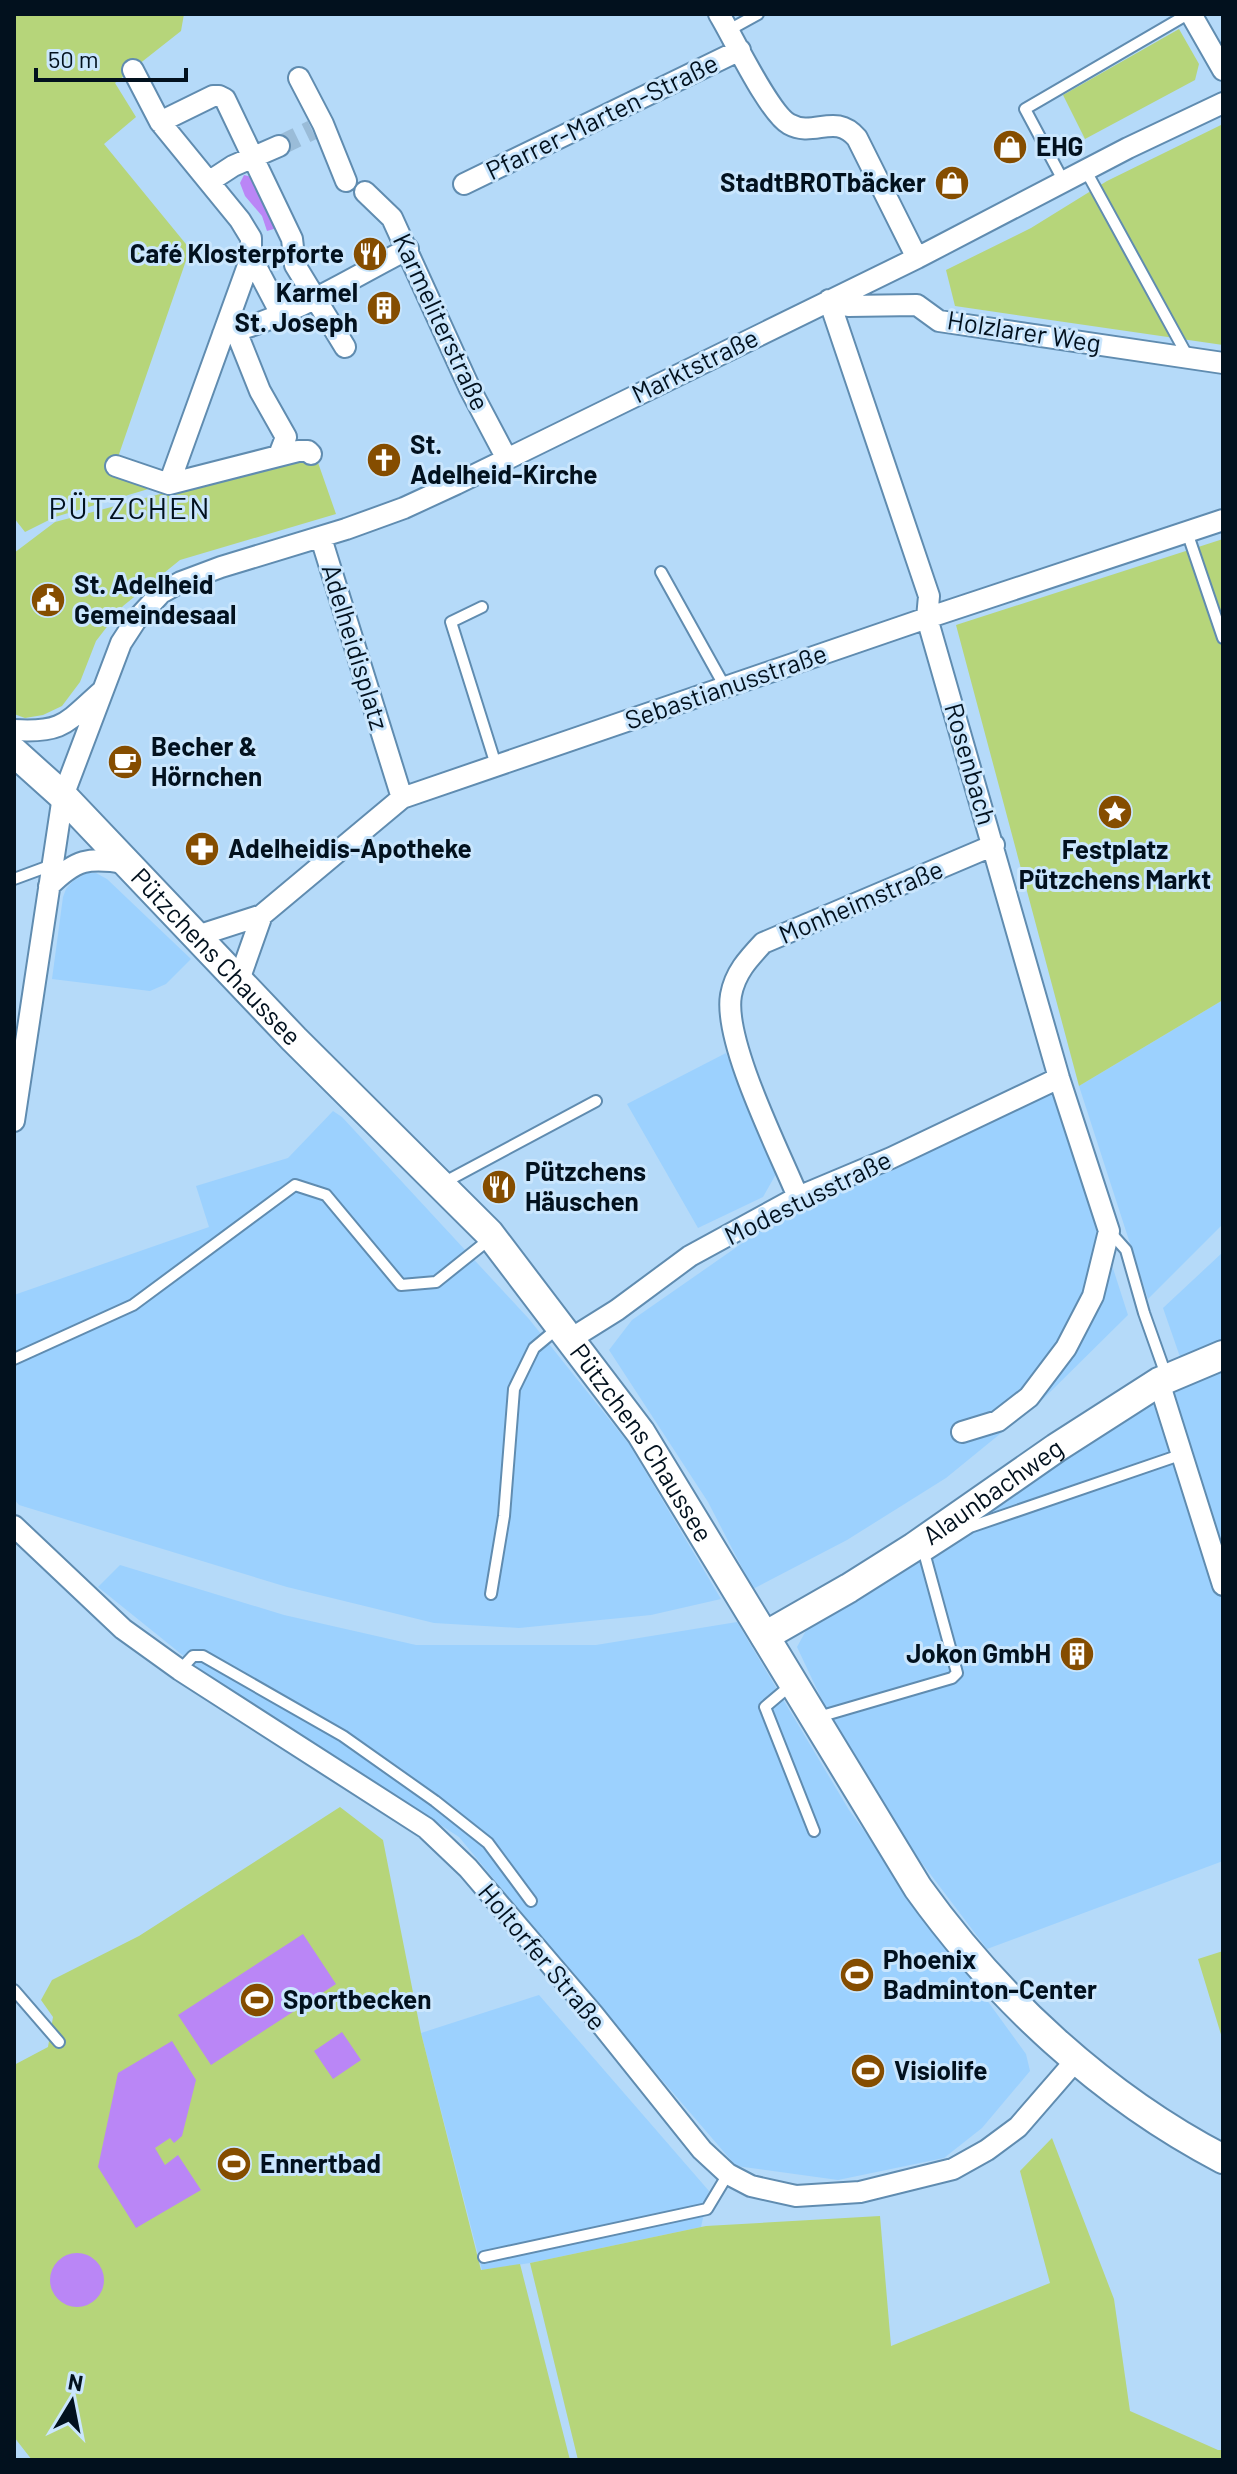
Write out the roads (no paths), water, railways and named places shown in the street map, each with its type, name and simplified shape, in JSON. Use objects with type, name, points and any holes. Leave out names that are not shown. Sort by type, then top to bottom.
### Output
[{"type":"street","points":[[1190,14],[1223,70]]},
{"type":"street","points":[[724,22],[774,111],[790,125],[849,128],[857,138],[917,258]]},
{"type":"street","name":"Pfarrer-Marten-Straße","points":[[464,184],[740,50]]},
{"type":"street","points":[[133,70],[160,122],[210,181],[251,238],[251,257],[229,333],[169,484]]},
{"type":"street","points":[[309,85],[346,181]]},
{"type":"street","points":[[160,122],[213,96],[222,96],[292,239],[295,265],[345,347]]},
{"type":"street","name":"Marktstraße","points":[[321,538],[404,508],[507,459],[917,258],[1128,148],[1223,103]]},
{"type":"street","points":[[210,181],[233,166],[279,146]]},
{"type":"street","name":"Karmeliterstraße","points":[[365,192],[392,218],[470,389],[507,459]]},
{"type":"street","points":[[229,333],[316,300],[408,249]]},
{"type":"street","points":[[251,257],[281,314]]},
{"type":"street","name":"Holzlarer Weg","points":[[829,300],[848,306],[917,305],[939,321],[1223,363]]},
{"type":"street","name":"Rosenbach","points":[[829,300],[929,596],[927,618],[1059,1078],[1109,1231]]},
{"type":"street","points":[[116,466],[169,484],[294,449],[229,333]]},
{"type":"street","name":"Sebastianusstraße","points":[[197,936],[262,915],[402,798],[1223,520]]},
{"type":"street","name":"Adelheidisplatz","points":[[63,796],[121,643],[148,605],[161,593],[221,567],[321,538],[402,798]]},
{"type":"street","name":"Adelheidisplatz","points":[[14,730],[46,731],[64,725],[104,689]]},
{"type":"street","name":"Pützchens Chaussee","points":[[14,752],[63,796],[239,980],[493,1237],[641,1433],[918,1888],[952,1936],[1010,1998],[1117,2092],[1176,2135],[1223,2159]]},
{"type":"street","points":[[14,1121],[16,1086],[63,796]]},
{"type":"street","name":"Monheimstraße","points":[[798,1197],[741,1059],[730,1010],[737,976],[763,943],[994,845]]},
{"type":"street","points":[[50,876],[79,862],[100,859],[126,863]]},
{"type":"street","points":[[239,980],[262,915]]},
{"type":"street","name":"Modestusstraße","points":[[564,1333],[617,1310],[690,1256],[798,1197],[891,1158],[1059,1078]]},
{"type":"street","points":[[962,1432],[998,1421],[1029,1397],[1066,1348],[1093,1296],[1109,1231]]},
{"type":"street","name":"Alaunbachweg","points":[[765,1636],[919,1551],[1056,1448],[1163,1380],[1223,1355]]},
{"type":"street","name":"Rosenbach","points":[[1163,1380],[1180,1455],[1223,1585]]},
{"type":"street","name":"Holtorfer Straße","points":[[14,1526],[123,1629],[180,1670],[426,1828],[468,1868],[593,2014],[702,2150],[728,2174],[751,2186],[796,2196],[860,2192],[953,2169],[987,2150],[1018,2127],[1077,2059]]},
{"type":"lane","points":[[724,22],[758,14]]},
{"type":"lane","points":[[1064,182],[1025,109],[1190,14]]},
{"type":"lane","points":[[1086,171],[1188,357]]},
{"type":"lane","points":[[1187,532],[1223,638]]},
{"type":"lane","points":[[661,572],[725,687]]},
{"type":"lane","points":[[482,607],[451,622],[496,765]]},
{"type":"lane","points":[[14,879],[50,876]]},
{"type":"lane","points":[[441,1184],[596,1101]]},
{"type":"lane","points":[[14,1359],[133,1305],[295,1185],[326,1195],[401,1285],[436,1282],[493,1237]]},
{"type":"lane","name":"Rosenbach","points":[[1109,1231],[1126,1250],[1163,1380]]},
{"type":"lane","points":[[491,1594],[504,1516],[514,1389],[534,1348],[564,1333]]},
{"type":"lane","points":[[814,1719],[952,1678],[957,1673],[919,1551],[970,1527],[1180,1455]]},
{"type":"lane","points":[[180,1670],[193,1656],[203,1656],[343,1736],[481,1837],[531,1901]]},
{"type":"lane","points":[[793,1684],[765,1707],[814,1831]]},
{"type":"lane","points":[[14,1990],[59,2042]]},
{"type":"lane","points":[[484,2257],[707,2209],[728,2174]]},
{"type":"tunnel","points":[[279,146],[312,130]]},
{"type":"place","name":"EHG","points":[[1010,147]]},
{"type":"place","name":"StadtBROTbäcker","points":[[952,183]]},
{"type":"place","name":"Café Klosterpforte","points":[[370,254]]},
{"type":"place","name":"Karmel St. Joseph","points":[[384,308]]},
{"type":"place","name":"St. Adelheid-Kirche","points":[[384,460]]},
{"type":"place","name":"St. Adelheid Gemeindesaal","points":[[48,600]]},
{"type":"place","name":"Becher & Hörnchen","points":[[125,762]]},
{"type":"place","name":"Festplatz Pützchens Markt","points":[[1115,812]]},
{"type":"place","name":"Adelheidis-Apotheke","points":[[202,849]]},
{"type":"place","name":"Pützchens Häuschen","points":[[499,1187]]},
{"type":"place","name":"Jokon GmbH","points":[[1077,1654]]},
{"type":"place","name":"Phoenix Badminton-Center","points":[[857,1975]]},
{"type":"place","name":"Sportbecken","points":[[257,2000]]},
{"type":"place","name":"Visiolife","points":[[868,2071]]},
{"type":"place","name":"Ennertbad","points":[[234,2164]]},
{"type":"district","name":"PÜTZCHEN","points":[[130,509]]}]
